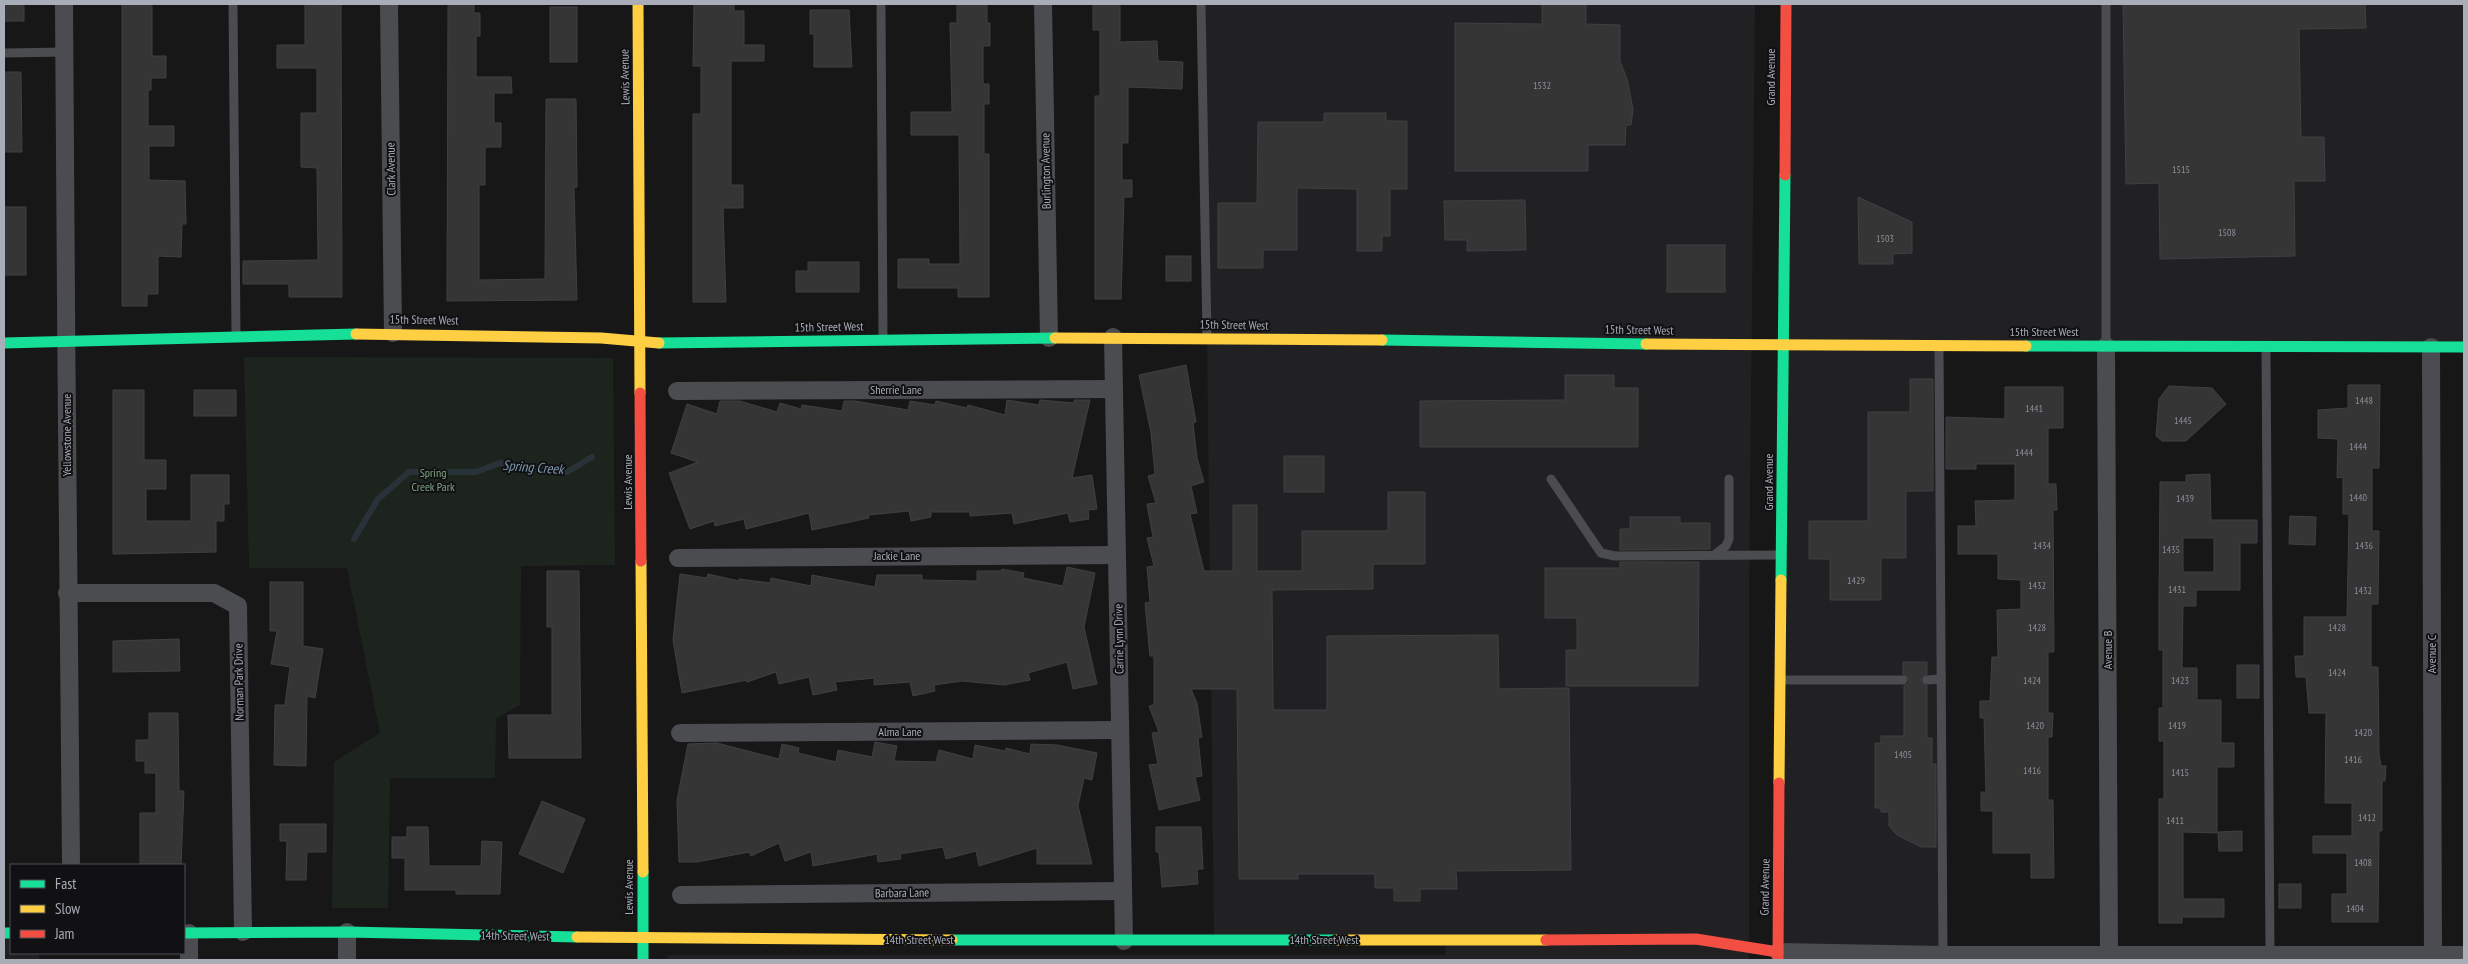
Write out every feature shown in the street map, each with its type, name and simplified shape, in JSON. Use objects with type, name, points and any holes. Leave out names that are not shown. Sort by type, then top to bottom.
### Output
[{"type":"street","name":"Yellowstone Avenue","points":[[64,4],[68,342],[67,593],[71,864]]},
{"type":"street","name":"Clark Avenue","points":[[389,4],[393,333]]},
{"type":"street","name":"Lewis Avenue","points":[[638,4],[643,960]]},
{"type":"street","name":"Burlington Avenue","points":[[1043,4],[1049,338]]},
{"type":"street","name":"Grand Avenue","points":[[1778,956],[1786,4]]},
{"type":"street","name":"15th Street West","points":[[4,343],[393,333],[601,338],[641,343],[1114,337],[1784,345],[2464,347]]},
{"type":"street","name":"Carrie Lynn Drive","points":[[1114,337],[1124,941]]},
{"type":"street","name":"Avenue B","points":[[2106,346],[2109,955]]},
{"type":"street","name":"Avenue C","points":[[2431,347],[2433,958]]},
{"type":"street","name":"Sherrie Lane","points":[[677,391],[1114,389]]},
{"type":"street","name":"Jackie Lane","points":[[678,558],[1117,555]]},
{"type":"street","name":"Norman Park Drive","points":[[67,593],[214,593],[238,606],[243,932]]},
{"type":"street","name":"Alma Lane","points":[[680,734],[1120,730]]},
{"type":"street","name":"Barbara Lane","points":[[680,895],[1123,891]]},
{"type":"street","name":"14th Street West","points":[[186,933],[347,932],[643,939],[1124,941],[1696,939],[1778,956],[2109,955],[2433,958],[2464,955]]},
{"type":"street","points":[[347,932],[347,960]]},
{"type":"street","points":[[186,933],[189,960]]},
{"type":"lane","points":[[233,4],[236,338]]},
{"type":"lane","points":[[881,4],[883,340]]},
{"type":"lane","points":[[1201,4],[1208,338]]},
{"type":"lane","points":[[2106,4],[2106,346]]},
{"type":"lane","points":[[4,53],[65,52]]},
{"type":"lane","points":[[1939,346],[1943,955]]},
{"type":"lane","points":[[2266,346],[2270,956]]},
{"type":"lane","points":[[1551,478],[1601,553],[1614,556],[1782,555]]},
{"type":"lane","points":[[1714,555],[1726,546],[1729,540],[1729,479]]},
{"type":"lane","points":[[1927,680],[1941,679]]},
{"type":"lane","points":[[1781,680],[1904,680]]},
{"type":"shaded area","points":[[1201,4],[1755,4],[1749,606],[1749,960],[665,960],[669,955],[1445,955],[1446,940],[1214,941]]},
{"type":"shaded area","points":[[1786,4],[2464,4],[2464,347],[1940,346],[1943,955],[1778,960]]},
{"type":"shaded area","points":[[4,933],[10,933],[10,954],[39,954],[39,960],[4,960]]},
{"type":"green space","name":"Spring Creek Park","points":[[244,357],[613,358],[615,565],[521,566],[520,705],[496,719],[495,778],[390,778],[388,908],[332,908],[334,762],[380,733],[347,568],[249,568]]},
{"type":"building","points":[[4,4],[24,4],[24,21],[4,21]]},
{"type":"building","points":[[122,4],[152,4],[152,56],[166,56],[166,78],[151,78],[151,90],[148,90],[148,126],[174,126],[174,146],[149,146],[149,180],[185,181],[186,224],[182,224],[181,257],[158,256],[158,294],[147,294],[147,306],[122,306]]},
{"type":"building","points":[[305,4],[341,4],[342,297],[289,297],[289,284],[243,284],[243,261],[318,260],[317,168],[301,167],[301,113],[317,113],[317,68],[277,68],[277,45],[305,45]]},
{"type":"building","points":[[448,4],[474,4],[474,13],[480,13],[480,36],[476,36],[476,77],[511,77],[512,93],[494,93],[494,123],[501,123],[501,147],[485,147],[485,185],[479,185],[479,280],[545,279],[546,99],[576,99],[577,187],[574,187],[577,300],[447,301]]},
{"type":"building","points":[[694,4],[734,4],[734,11],[744,11],[744,45],[764,45],[764,61],[731,61],[731,185],[743,185],[743,208],[723,208],[726,302],[693,302],[693,114],[701,114],[701,66],[693,66]]},
{"type":"building","points":[[957,4],[987,4],[987,23],[990,23],[990,46],[983,46],[983,84],[989,84],[989,104],[984,104],[984,154],[989,154],[989,297],[958,297],[958,288],[898,288],[898,259],[929,259],[929,264],[960,264],[959,135],[911,135],[911,112],[952,112],[950,23],[957,23]]},
{"type":"building","points":[[1093,4],[1120,4],[1120,42],[1157,41],[1158,61],[1183,62],[1182,89],[1128,87],[1128,143],[1122,143],[1122,180],[1132,180],[1132,197],[1124,197],[1121,299],[1095,299],[1095,96],[1100,96],[1100,30],[1093,30]]},
{"type":"building","points":[[1542,4],[1586,4],[1586,24],[1620,25],[1620,61],[1627,79],[1633,109],[1631,125],[1626,125],[1625,145],[1588,145],[1588,171],[1455,171],[1455,23],[1542,24]]},
{"type":"building","points":[[2123,4],[2365,4],[2366,28],[2299,29],[2301,137],[2324,137],[2325,181],[2294,181],[2295,256],[2160,259],[2159,183],[2126,184]]},
{"type":"building","points":[[550,7],[577,7],[577,62],[550,62]]},
{"type":"building","points":[[810,10],[849,10],[852,67],[814,67],[814,34],[810,34]]},
{"type":"building","points":[[4,72],[21,72],[22,152],[4,152]]},
{"type":"building","points":[[1324,113],[1386,113],[1386,121],[1407,121],[1407,189],[1390,189],[1390,236],[1382,236],[1382,251],[1357,251],[1357,189],[1297,188],[1297,250],[1263,250],[1263,268],[1218,268],[1218,203],[1257,203],[1258,122],[1324,122]]},
{"type":"building","points":[[1858,197],[1912,222],[1912,253],[1893,254],[1893,264],[1859,264]]},
{"type":"building","points":[[1525,200],[1526,250],[1467,251],[1467,240],[1445,240],[1444,201]]},
{"type":"building","points":[[4,207],[26,207],[26,275],[4,275]]},
{"type":"building","points":[[1667,245],[1725,245],[1725,292],[1667,292]]},
{"type":"building","points":[[1166,256],[1191,256],[1191,281],[1166,281]]},
{"type":"building","points":[[808,262],[859,262],[859,292],[796,292],[796,271],[808,271]]},
{"type":"building","points":[[1186,365],[1196,422],[1193,423],[1197,458],[1204,482],[1191,486],[1197,513],[1190,514],[1204,571],[1233,571],[1233,505],[1257,505],[1257,571],[1302,571],[1302,531],[1388,531],[1388,492],[1425,492],[1425,564],[1373,564],[1373,589],[1272,590],[1273,710],[1327,710],[1327,636],[1498,635],[1499,689],[1569,688],[1571,870],[1456,871],[1457,889],[1420,889],[1420,901],[1394,901],[1394,888],[1375,888],[1375,874],[1298,874],[1298,879],[1239,879],[1237,689],[1191,689],[1197,703],[1202,737],[1198,738],[1202,776],[1195,777],[1200,800],[1159,810],[1149,765],[1158,764],[1152,733],[1159,732],[1149,706],[1154,705],[1154,656],[1150,656],[1145,603],[1150,602],[1147,567],[1154,566],[1147,538],[1153,537],[1147,504],[1156,503],[1148,476],[1155,474],[1151,433],[1139,375]]},
{"type":"building","points":[[1565,375],[1614,375],[1614,388],[1638,388],[1638,447],[1420,447],[1420,401],[1565,400]]},
{"type":"building","points":[[1910,379],[1933,379],[1933,491],[1906,491],[1906,558],[1881,558],[1881,600],[1830,600],[1830,559],[1809,559],[1809,521],[1868,521],[1868,412],[1910,412]]},
{"type":"building","points":[[2348,385],[2380,385],[2379,468],[2372,468],[2372,531],[2379,531],[2378,604],[2371,604],[2371,667],[2378,667],[2379,753],[2381,766],[2386,766],[2385,781],[2382,781],[2382,831],[2379,831],[2378,922],[2332,922],[2332,894],[2347,894],[2347,853],[2313,853],[2313,836],[2352,836],[2352,803],[2325,803],[2326,713],[2309,713],[2306,677],[2296,677],[2295,656],[2304,656],[2304,617],[2347,617],[2349,514],[2343,514],[2343,477],[2337,478],[2338,439],[2318,438],[2318,410],[2348,408]]},
{"type":"building","points":[[2169,386],[2212,388],[2226,404],[2186,441],[2162,441],[2156,436],[2159,399]]},
{"type":"building","points":[[2005,387],[2063,387],[2063,428],[2048,428],[2048,484],[2056,484],[2057,510],[2053,510],[2054,652],[2048,652],[2048,713],[2053,713],[2052,737],[2048,737],[2048,800],[2053,800],[2054,878],[2031,878],[2031,853],[1993,853],[1993,811],[1981,811],[1981,792],[1986,792],[1984,718],[1980,718],[1980,701],[1990,701],[1992,657],[1998,657],[1997,610],[2021,609],[2021,580],[1998,579],[1998,554],[1958,554],[1958,526],[1976,526],[1975,501],[2015,500],[2015,464],[1976,464],[1976,469],[1946,469],[1946,417],[2005,419]]},
{"type":"building","points":[[113,390],[144,390],[144,460],[166,460],[166,489],[146,489],[146,521],[191,521],[191,475],[229,475],[229,504],[224,504],[224,521],[216,521],[216,552],[113,554]]},
{"type":"building","points":[[194,390],[236,390],[236,416],[194,416]]},
{"type":"building","points":[[1007,400],[1039,405],[1040,400],[1074,403],[1074,400],[1090,400],[1072,478],[1092,475],[1097,509],[1088,510],[1089,519],[1070,522],[1068,513],[1014,524],[1012,513],[970,516],[970,512],[931,512],[931,517],[911,521],[909,511],[868,515],[869,518],[812,530],[809,513],[746,529],[744,519],[715,526],[714,521],[690,529],[669,473],[698,462],[671,453],[687,404],[717,414],[720,401],[740,401],[777,412],[780,403],[801,409],[802,405],[842,411],[844,401],[855,401],[908,410],[910,401],[935,405],[936,401],[967,408],[968,405],[1005,415]]},
{"type":"building","points":[[1284,456],[1324,456],[1324,492],[1284,492]]},
{"type":"building","points":[[2210,474],[2211,520],[2257,520],[2257,543],[2240,543],[2240,590],[2196,590],[2196,606],[2183,606],[2182,668],[2197,668],[2197,700],[2221,700],[2221,743],[2234,743],[2234,767],[2217,767],[2217,833],[2183,832],[2183,899],[2224,899],[2224,917],[2182,917],[2182,923],[2159,923],[2159,799],[2164,799],[2164,741],[2159,741],[2159,708],[2163,708],[2163,650],[2159,650],[2160,482],[2186,482],[2186,475]],"holes":[[[2183,538],[2214,538],[2214,572],[2183,572]]]},
{"type":"building","points":[[2290,516],[2316,517],[2315,545],[2289,544]]},
{"type":"building","points":[[1630,517],[1680,517],[1680,523],[1710,523],[1710,549],[1620,550],[1620,529],[1630,529]]},
{"type":"building","points":[[1620,562],[1699,562],[1698,686],[1566,686],[1566,650],[1577,650],[1577,618],[1545,618],[1545,568],[1620,568]]},
{"type":"building","points":[[1067,567],[1095,573],[1084,627],[1097,684],[1073,689],[1067,662],[1028,673],[1030,680],[1004,685],[962,681],[934,685],[935,691],[913,696],[910,682],[874,685],[874,678],[835,682],[837,690],[813,695],[809,677],[779,684],[776,672],[747,682],[747,680],[682,693],[673,640],[680,574],[707,578],[708,574],[739,581],[739,579],[770,583],[771,578],[811,586],[812,575],[875,587],[877,575],[922,575],[922,580],[977,581],[977,571],[1001,571],[1002,569],[1024,573],[1023,578],[1063,586]]},
{"type":"building","points":[[547,571],[579,571],[581,758],[509,758],[508,715],[552,715],[552,627],[547,627]]},
{"type":"building","points":[[270,582],[303,582],[303,646],[323,649],[315,698],[307,696],[306,766],[274,765],[275,705],[285,705],[290,667],[271,664],[277,631],[270,631]]},
{"type":"building","points":[[179,639],[180,671],[113,672],[113,641]]},
{"type":"building","points":[[1903,662],[1927,662],[1927,674],[1921,680],[1927,686],[1927,738],[1932,738],[1932,764],[1936,764],[1936,847],[1921,847],[1897,835],[1889,826],[1889,812],[1881,812],[1881,808],[1875,808],[1875,743],[1881,743],[1881,736],[1904,736],[1904,686],[1908,684],[1909,680],[1903,674]]},
{"type":"building","points":[[2237,665],[2259,665],[2259,698],[2237,698]]},
{"type":"building","points":[[149,713],[178,713],[179,791],[184,791],[181,864],[140,864],[140,813],[156,813],[156,773],[145,773],[145,761],[136,761],[136,740],[149,740]]},
{"type":"building","points":[[875,742],[897,746],[894,761],[936,762],[939,750],[973,759],[975,745],[1005,751],[1006,748],[1030,754],[1031,744],[1057,745],[1097,753],[1092,780],[1084,778],[1078,806],[1092,864],[1037,864],[1037,848],[979,866],[976,851],[946,859],[943,847],[900,854],[901,859],[878,862],[877,854],[813,866],[811,852],[785,861],[779,843],[751,856],[749,852],[697,862],[679,862],[677,800],[688,744],[717,743],[779,759],[782,744],[799,748],[798,753],[836,762],[838,750],[872,757]]},
{"type":"building","points":[[542,801],[585,819],[563,873],[519,854]]},
{"type":"building","points":[[280,824],[326,824],[326,852],[307,852],[306,880],[286,880],[287,841],[280,841]]},
{"type":"building","points":[[407,827],[428,827],[429,866],[481,866],[482,841],[502,842],[500,894],[456,894],[456,890],[405,890],[405,858],[392,858],[392,837],[407,837]]},
{"type":"building","points":[[1156,827],[1201,827],[1203,869],[1197,869],[1198,884],[1162,887],[1159,852],[1156,852]]},
{"type":"building","points":[[2242,831],[2242,851],[2219,851],[2218,832]]},
{"type":"building","points":[[2279,884],[2301,884],[2301,908],[2279,908]]},
{"type":"waterway","name":"Spring Creek","points":[[354,539],[378,499],[409,472],[476,472],[500,463],[567,472],[592,457]]},
{"type":"traffic: fast","points":[[1781,580],[1785,175]]},
{"type":"traffic: fast","points":[[4,343],[356,334]]},
{"type":"traffic: fast","points":[[659,343],[1055,338]]},
{"type":"traffic: fast","points":[[1382,340],[1646,344]]},
{"type":"traffic: fast","points":[[2026,346],[2464,347]]},
{"type":"traffic: fast","points":[[643,872],[643,960]]},
{"type":"traffic: fast","points":[[185,933],[347,932],[577,937]]},
{"type":"traffic: fast","points":[[4,933],[10,933]]},
{"type":"traffic: fast","points":[[952,940],[1337,940]]},
{"type":"traffic: slow","points":[[638,4],[640,393]]},
{"type":"traffic: slow","points":[[356,334],[601,338],[659,343]]},
{"type":"traffic: slow","points":[[1055,338],[1382,340]]},
{"type":"traffic: slow","points":[[1646,344],[2026,346]]},
{"type":"traffic: slow","points":[[641,561],[643,872]]},
{"type":"traffic: slow","points":[[1779,783],[1781,580]]},
{"type":"traffic: slow","points":[[577,937],[952,940]]},
{"type":"traffic: slow","points":[[1337,940],[1546,940]]},
{"type":"traffic: jam","points":[[1785,175],[1786,4]]},
{"type":"traffic: jam","points":[[640,393],[641,561]]},
{"type":"traffic: jam","points":[[1778,960],[1779,783]]},
{"type":"traffic: jam","points":[[1546,940],[1696,939],[1778,952]]}]
